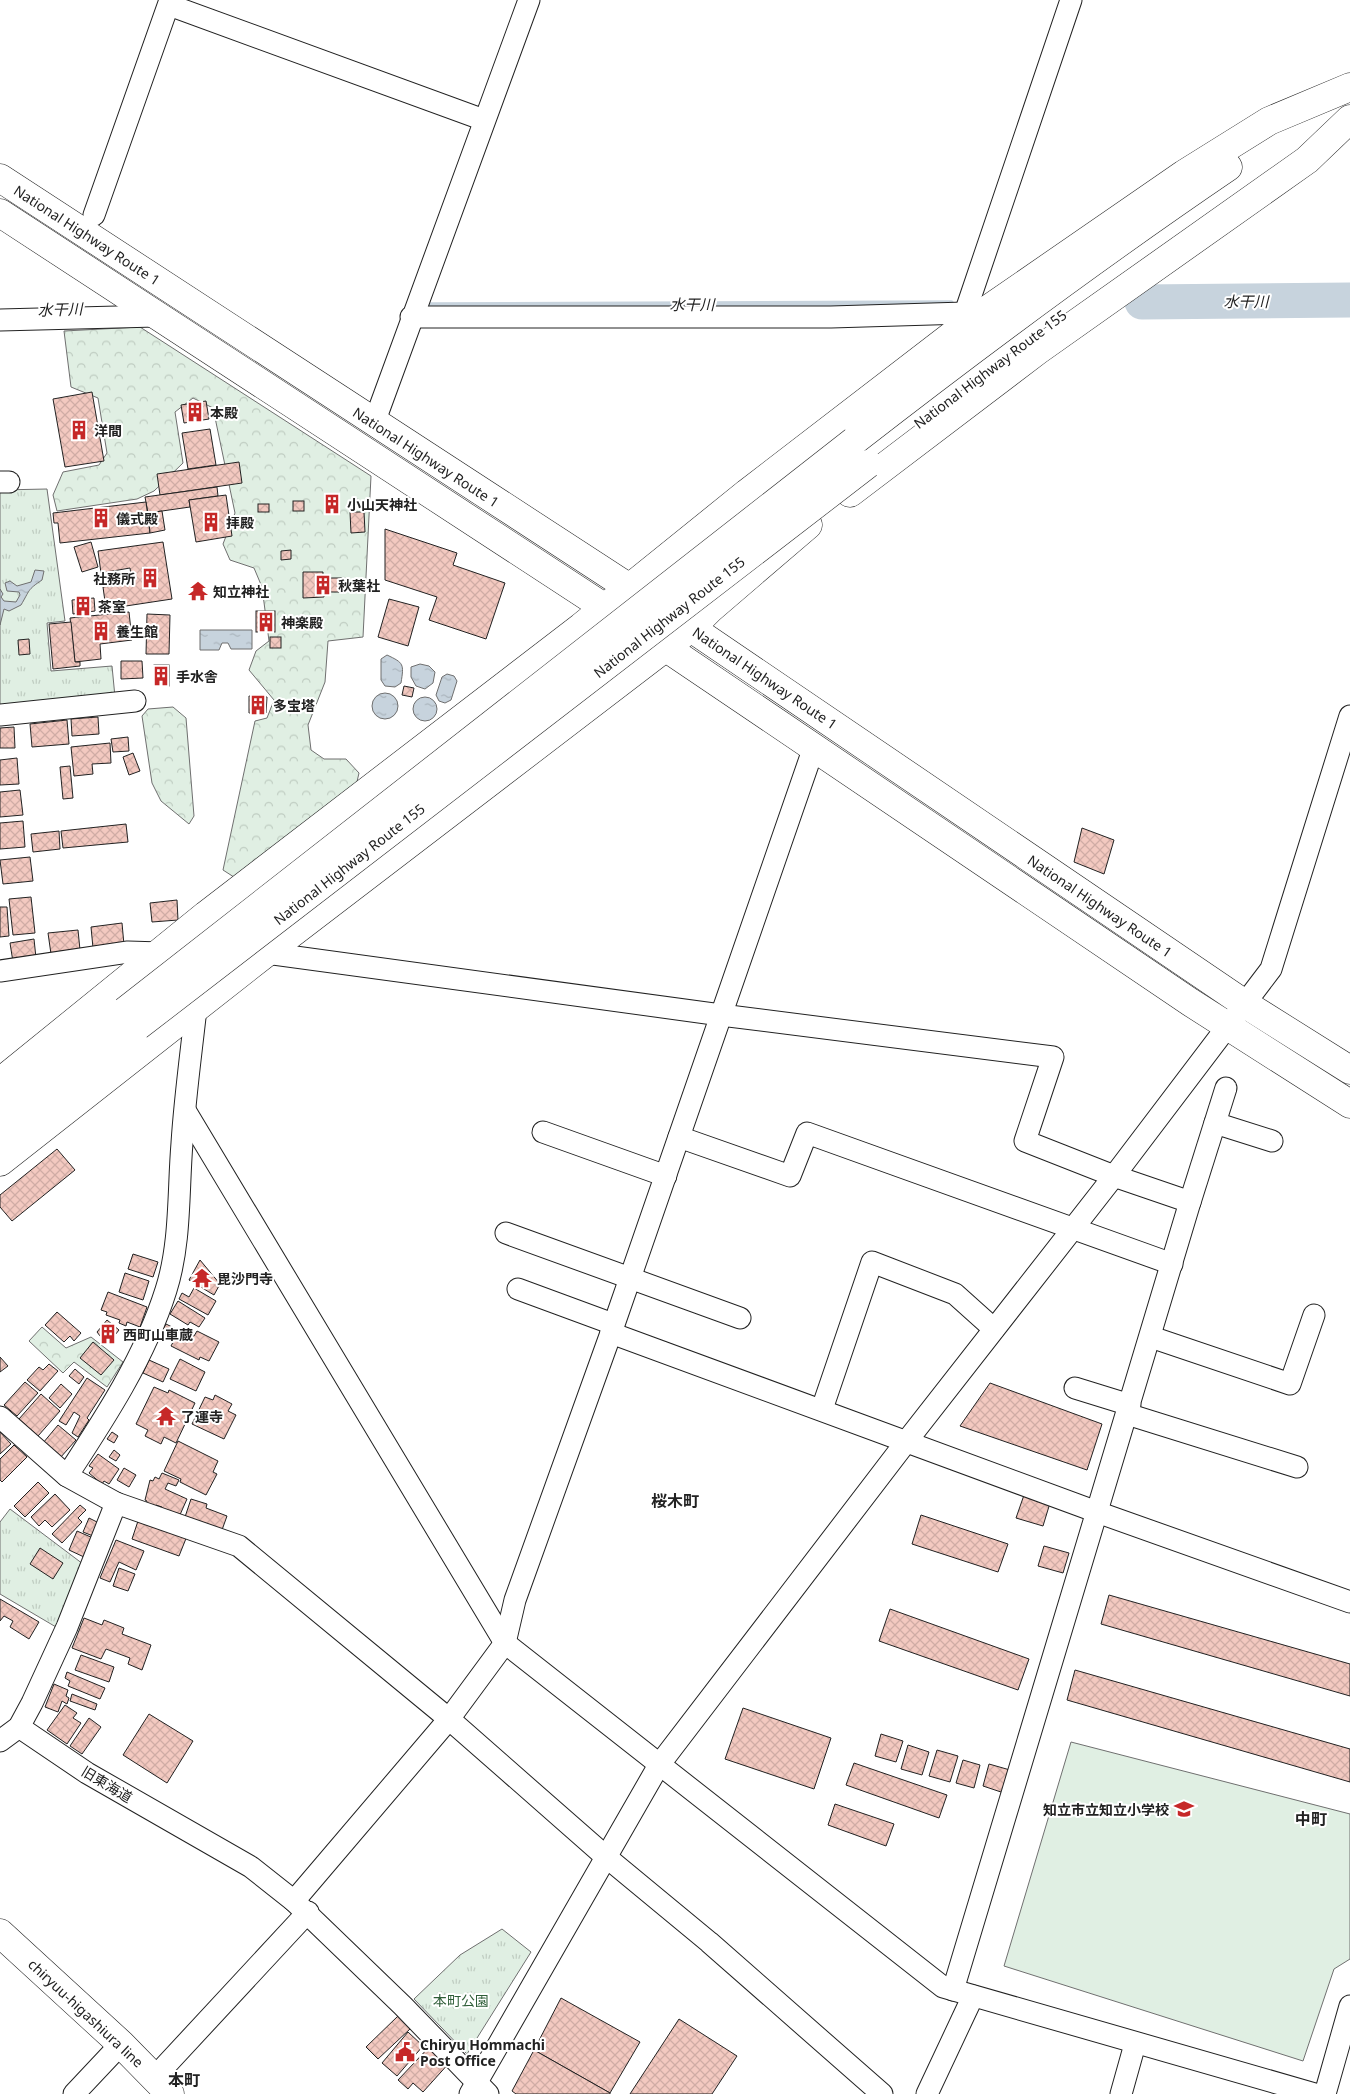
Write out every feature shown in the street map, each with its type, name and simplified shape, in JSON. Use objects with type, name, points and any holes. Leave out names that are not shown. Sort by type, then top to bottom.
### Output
[{"type":"main road","points":[[0,1082],[206,916],[604,609],[966,318],[1184,174],[1269,121],[1350,88]]},
{"type":"main road","name":"National Highway Route 155","points":[[861,452],[979,344],[1159,214],[1350,88]]},
{"type":"main road","name":"National Highway Route 155","points":[[0,1135],[132,1019],[861,452],[1013,349],[1174,232],[1350,114]]},
{"type":"main road","points":[[0,1162],[196,1007],[691,628],[710,609],[806,526],[1037,351],[1307,160],[1350,119]]},
{"type":"main road","name":"National Highway Route 1","points":[[0,178],[691,628],[1245,1004],[1350,1070]]},
{"type":"main road","name":"National Highway Route 1","points":[[0,213],[383,462],[604,609],[665,647],[1228,1027],[1350,1104]]},
{"type":"main road","name":"National Highway Route 155","points":[[0,1106],[132,1019]]},
{"type":"main road","name":"chiryuu-higashiura line","points":[[0,1933],[121,2044],[162,2086]]},
{"type":"street","points":[[374,423],[529,0]]},
{"type":"street","points":[[412,317],[966,318],[1071,0]]},
{"type":"street","points":[[94,215],[170,2],[484,120]]},
{"type":"street","points":[[0,320],[156,316]]},
{"type":"street","points":[[0,715],[135,701]]},
{"type":"street","points":[[478,2090],[605,1856],[659,1765],[906,1442],[1114,1176],[1271,969],[1350,716]]},
{"type":"street","points":[[162,2086],[449,1719],[505,1643],[515,1600],[666,1176],[814,747]]},
{"type":"street","points":[[66,1476],[109,1411],[153,1327],[174,1258],[186,1112],[206,916]]},
{"type":"street","points":[[0,971],[128,952],[161,953]]},
{"type":"street","points":[[266,953],[721,1015],[1053,1057],[1025,1141],[1114,1176],[1190,1202]]},
{"type":"street","points":[[953,1990],[1226,1088]]},
{"type":"street","points":[[186,1112],[505,1643],[943,1987],[1135,2044],[1314,2094]]},
{"type":"street","points":[[1215,1123],[1272,1141]]},
{"type":"street","points":[[542,1132],[666,1176]]},
{"type":"street","points":[[679,1137],[790,1176],[807,1133],[1172,1264]]},
{"type":"street","points":[[506,1233],[740,1318]]},
{"type":"street","points":[[822,1409],[872,1262],[955,1294],[994,1329]]},
{"type":"street","points":[[518,1289],[612,1328],[906,1442],[1350,1602]]},
{"type":"street","points":[[1151,1337],[1290,1384],[1314,1315]]},
{"type":"street","points":[[1075,1388],[1128,1409],[1297,1467]]},
{"type":"street","points":[[0,1417],[66,1476],[116,1503],[239,1546],[449,1719],[605,1856],[709,1942],[882,2094]]},
{"type":"street","points":[[0,1741],[19,1727],[67,1627],[116,1503]]},
{"type":"street","name":"旧東海道","points":[[19,1727],[87,1773],[251,1867],[301,1907],[403,2006],[478,2090]]},
{"type":"street","points":[[927,2094],[973,1996]]},
{"type":"street","points":[[1325,2094],[1350,2006]]},
{"type":"street","points":[[74,2094],[121,2044]]},
{"type":"street","points":[[1120,2094],[1135,2044]]},
{"type":"green space","points":[[140,327],[371,476],[363,637],[328,641],[325,682],[308,725],[311,750],[324,759],[346,759],[359,773],[356,786],[237,879],[223,870],[255,721],[267,718],[274,700],[249,670],[256,651],[269,641],[262,587],[254,568],[230,560],[223,544],[235,513],[213,408],[193,398],[175,412],[183,463],[154,491],[137,499],[57,511],[53,495],[63,472],[99,465],[107,453],[98,398],[71,387],[64,331]]},
{"type":"green space","points":[[47,489],[65,621],[47,623],[51,671],[112,666],[115,697],[0,707],[0,490]]},
{"type":"green space","points":[[173,707],[186,718],[194,816],[189,824],[161,801],[152,783],[142,716],[148,709]]},
{"type":"green space","points":[[42,1327],[66,1348],[91,1337],[123,1362],[107,1387],[74,1362],[63,1373],[29,1341]]},
{"type":"green space","points":[[10,1509],[83,1564],[56,1627],[0,1594],[0,1522]]},
{"type":"green space","points":[[1071,1742],[1350,1814],[1350,1959],[1334,1969],[1303,2061],[1004,1966]]},
{"type":"green space","name":"本町公園","points":[[502,1929],[531,1952],[467,2054],[414,1999],[460,1955]]},
{"type":"water","points":[[35,570],[44,571],[42,580],[31,588],[21,605],[9,611],[4,609],[0,625],[0,589],[3,594],[1,597],[4,601],[16,602],[20,595],[19,592],[7,591],[5,583],[10,581],[17,586],[31,582]]},
{"type":"water","points":[[200,630],[252,630],[252,649],[231,649],[228,643],[222,643],[219,650],[200,650]]},
{"type":"water","points":[[387,655],[402,665],[401,683],[395,687],[385,686],[381,680],[381,659]]},
{"type":"water","points":[[420,664],[429,666],[435,672],[433,683],[425,689],[416,686],[411,677],[411,667]]},
{"type":"water","points":[[447,674],[454,676],[457,681],[451,700],[445,703],[439,701],[436,695],[442,677]]},
{"type":"water","points":[[385,693],[394,697],[398,706],[394,715],[385,719],[376,715],[372,706],[376,697]]},
{"type":"water","points":[[425,697],[433,701],[437,709],[433,717],[425,721],[417,717],[413,709],[417,701]]},
{"type":"building","name":"洋間","points":[[92,392],[104,461],[65,467],[53,399]]},
{"type":"building","name":"本殿","points":[[206,401],[209,419],[184,423],[181,405]]},
{"type":"building","points":[[210,429],[216,465],[188,469],[182,433]]},
{"type":"building","points":[[239,462],[242,483],[160,495],[157,474]]},
{"type":"building","points":[[217,487],[218,496],[189,500],[190,507],[148,513],[145,497]]},
{"type":"building","name":"拝殿","points":[[226,495],[232,536],[196,542],[189,500]]},
{"type":"building","name":"小山天神社","points":[[326,500],[338,500],[338,509],[326,509]]},
{"type":"building","points":[[293,501],[304,501],[304,511],[293,511]]},
{"type":"building","name":"儀式殿","points":[[146,502],[150,533],[60,543],[58,523],[54,523],[53,513]]},
{"type":"building","points":[[258,504],[269,504],[269,512],[258,512]]},
{"type":"building","points":[[162,511],[165,530],[150,533],[148,513]]},
{"type":"building","points":[[350,512],[364,512],[365,532],[351,533]]},
{"type":"building","points":[[385,529],[457,553],[453,565],[505,583],[486,639],[429,620],[437,597],[385,580]]},
{"type":"building","points":[[91,542],[98,567],[82,572],[74,547]]},
{"type":"building","name":"社務所","points":[[163,542],[172,599],[106,609],[103,587],[132,583],[130,568],[101,573],[98,551]]},
{"type":"building","points":[[291,550],[291,559],[281,560],[281,551]]},
{"type":"building","name":"秋葉社","points":[[303,572],[323,572],[323,578],[342,578],[342,592],[324,592],[324,597],[303,598]]},
{"type":"building","name":"茶室","points":[[94,598],[95,611],[73,614],[72,600]]},
{"type":"building","points":[[389,599],[419,607],[408,646],[378,637]]},
{"type":"building","name":"神楽殿","points":[[256,611],[275,611],[275,632],[256,632]]},
{"type":"building","name":"養生館","points":[[129,612],[132,640],[100,644],[101,659],[75,662],[70,618]]},
{"type":"building","points":[[147,614],[170,615],[169,654],[146,654]]},
{"type":"building","points":[[71,622],[75,662],[80,662],[80,666],[53,669],[49,624]]},
{"type":"building","points":[[270,637],[281,637],[281,648],[270,648]]},
{"type":"building","points":[[29,639],[30,654],[19,655],[18,640]]},
{"type":"building","points":[[121,661],[142,661],[143,678],[121,679]]},
{"type":"building","name":"手水舎","points":[[154,665],[169,665],[169,686],[154,686]]},
{"type":"building","points":[[404,686],[414,688],[412,697],[402,695]]},
{"type":"building","name":"多宝塔","points":[[249,696],[267,697],[266,713],[249,713]]},
{"type":"building","points":[[98,717],[99,734],[72,736],[71,719]]},
{"type":"building","points":[[67,720],[69,744],[32,747],[30,724]]},
{"type":"building","points":[[14,727],[15,748],[0,748],[0,728]]},
{"type":"building","points":[[128,737],[129,751],[113,752],[111,739]]},
{"type":"building","points":[[110,743],[111,763],[92,764],[93,774],[74,776],[71,747]]},
{"type":"building","points":[[133,753],[140,771],[129,775],[123,757]]},
{"type":"building","points":[[17,758],[19,784],[0,785],[0,760]]},
{"type":"building","points":[[70,766],[73,798],[63,799],[60,767]]},
{"type":"building","points":[[20,790],[23,815],[0,817],[0,792]]},
{"type":"building","points":[[23,821],[25,847],[0,849],[0,823]]},
{"type":"building","points":[[126,824],[128,842],[63,848],[61,831]]},
{"type":"building","points":[[1082,828],[1114,840],[1104,874],[1074,862]]},
{"type":"building","points":[[59,831],[60,849],[33,852],[31,834]]},
{"type":"building","points":[[30,857],[33,881],[3,884],[0,860]]},
{"type":"building","points":[[31,897],[35,933],[13,935],[9,899]]},
{"type":"building","points":[[177,900],[178,920],[152,922],[150,903]]},
{"type":"building","points":[[0,907],[7,907],[9,936],[0,937]]},
{"type":"building","points":[[122,923],[124,945],[93,948],[91,927]]},
{"type":"building","points":[[78,930],[80,950],[51,954],[48,933]]},
{"type":"building","points":[[34,939],[36,958],[13,962],[10,943]]},
{"type":"building","points":[[57,1149],[75,1170],[12,1221],[0,1207],[0,1195]]},
{"type":"building","points":[[133,1254],[158,1262],[153,1277],[128,1269]]},
{"type":"building","points":[[200,1260],[220,1284],[214,1295],[189,1280]]},
{"type":"building","points":[[125,1273],[149,1281],[143,1300],[119,1292]]},
{"type":"building","points":[[194,1288],[216,1301],[208,1315],[179,1299],[182,1293],[189,1297]]},
{"type":"building","points":[[108,1292],[147,1307],[140,1327],[127,1322],[126,1326],[119,1323],[120,1320],[106,1315],[107,1312],[101,1310]]},
{"type":"building","points":[[178,1301],[205,1318],[199,1327],[190,1322],[188,1325],[170,1314]]},
{"type":"building","points":[[57,1312],[81,1333],[74,1341],[70,1336],[64,1342],[45,1325]]},
{"type":"building","name":"西町山車蔵","points":[[107,1320],[119,1330],[107,1345],[97,1332]]},
{"type":"building","points":[[166,1324],[176,1329],[171,1338],[161,1333]]},
{"type":"building","points":[[180,1329],[194,1336],[197,1331],[219,1342],[209,1361],[200,1357],[199,1360],[171,1346]]},
{"type":"building","points":[[93,1342],[114,1360],[101,1375],[80,1358]]},
{"type":"building","points":[[0,1357],[8,1366],[0,1372]]},
{"type":"building","points":[[180,1359],[205,1372],[196,1391],[170,1379]]},
{"type":"building","points":[[149,1360],[169,1369],[163,1382],[143,1373]]},
{"type":"building","points":[[49,1364],[58,1371],[40,1391],[27,1380],[39,1367],[43,1370]]},
{"type":"building","points":[[75,1369],[84,1377],[79,1384],[69,1376]]},
{"type":"building","points":[[87,1378],[105,1390],[87,1418],[89,1420],[78,1437],[72,1433],[80,1416],[74,1412],[66,1425],[59,1421]]},
{"type":"building","points":[[25,1382],[38,1393],[17,1416],[4,1405]]},
{"type":"building","points":[[990,1383],[1102,1424],[1087,1470],[960,1426]]},
{"type":"building","points":[[61,1384],[72,1394],[60,1408],[49,1398]]},
{"type":"building","points":[[154,1387],[168,1393],[169,1390],[195,1403],[176,1443],[164,1437],[161,1444],[145,1436],[148,1430],[136,1424]]},
{"type":"building","points":[[41,1394],[60,1411],[38,1436],[19,1419]]},
{"type":"building","points":[[215,1395],[232,1404],[228,1411],[236,1415],[224,1439],[192,1424],[205,1397],[213,1400]]},
{"type":"building","points":[[58,1425],[76,1440],[60,1458],[43,1443]]},
{"type":"building","points":[[0,1432],[11,1444],[0,1454]]},
{"type":"building","points":[[112,1432],[118,1436],[114,1443],[107,1439]]},
{"type":"building","points":[[178,1441],[218,1461],[213,1472],[217,1474],[206,1495],[180,1482],[181,1479],[164,1471]]},
{"type":"building","points":[[14,1445],[27,1457],[2,1482],[0,1480],[0,1459]]},
{"type":"building","points":[[114,1450],[120,1455],[116,1461],[109,1457]]},
{"type":"building","points":[[98,1454],[119,1469],[109,1484],[104,1481],[102,1484],[89,1473],[93,1468],[89,1466]]},
{"type":"building","points":[[124,1468],[136,1475],[129,1487],[117,1480]]},
{"type":"building","points":[[162,1473],[179,1480],[176,1486],[168,1483],[165,1489],[187,1499],[179,1517],[161,1509],[162,1507],[156,1505],[155,1508],[146,1504],[147,1501],[145,1500],[150,1480],[153,1481],[155,1477],[159,1479]]},
{"type":"building","points":[[38,1482],[49,1493],[25,1517],[14,1506]]},
{"type":"building","points":[[55,1494],[70,1510],[52,1527],[45,1520],[39,1526],[31,1517]]},
{"type":"building","points":[[1024,1495],[1050,1503],[1043,1526],[1016,1518]]},
{"type":"building","points":[[191,1499],[207,1504],[206,1508],[227,1516],[222,1530],[185,1517]]},
{"type":"building","points":[[80,1505],[86,1510],[78,1518],[82,1522],[62,1543],[52,1534]]},
{"type":"building","points":[[921,1515],[1008,1544],[998,1572],[912,1544]]},
{"type":"building","points":[[89,1518],[99,1523],[93,1536],[83,1532]]},
{"type":"building","points":[[139,1518],[187,1536],[179,1556],[132,1539]]},
{"type":"building","points":[[77,1531],[93,1538],[84,1557],[69,1550]]},
{"type":"building","points":[[116,1540],[144,1551],[136,1570],[119,1562],[110,1582],[100,1578]]},
{"type":"building","points":[[1044,1546],[1069,1553],[1063,1573],[1038,1566]]},
{"type":"building","points":[[40,1548],[63,1563],[53,1579],[30,1564]]},
{"type":"building","points":[[119,1568],[135,1574],[128,1591],[113,1586]]},
{"type":"building","points":[[1109,1595],[1350,1664],[1350,1696],[1101,1624]]},
{"type":"building","points":[[0,1599],[39,1622],[29,1639],[10,1627],[13,1621],[4,1616],[0,1621]]},
{"type":"building","points":[[890,1609],[1029,1659],[1018,1690],[879,1641]]},
{"type":"building","points":[[84,1618],[102,1625],[104,1620],[124,1628],[122,1634],[151,1645],[142,1670],[128,1664],[130,1658],[106,1649],[101,1659],[72,1648]]},
{"type":"building","points":[[81,1655],[114,1667],[109,1682],[75,1670]]},
{"type":"building","points":[[1075,1670],[1350,1749],[1350,1782],[1067,1700]]},
{"type":"building","points":[[67,1672],[105,1688],[100,1699],[68,1686],[70,1681],[65,1678]]},
{"type":"building","points":[[54,1684],[68,1690],[66,1696],[69,1698],[67,1704],[62,1701],[58,1712],[45,1707]]},
{"type":"building","points":[[72,1694],[97,1704],[95,1710],[70,1701]]},
{"type":"building","points":[[65,1705],[77,1713],[73,1718],[81,1723],[67,1744],[47,1730]]},
{"type":"building","points":[[743,1708],[831,1738],[814,1789],[725,1759]]},
{"type":"building","points":[[149,1714],[193,1741],[167,1783],[123,1755]]},
{"type":"building","points":[[89,1718],[101,1727],[82,1754],[70,1746]]},
{"type":"building","points":[[881,1734],[903,1741],[896,1762],[875,1756]]},
{"type":"building","points":[[908,1745],[929,1752],[922,1775],[901,1769]]},
{"type":"building","points":[[937,1750],[958,1756],[950,1782],[929,1776]]},
{"type":"building","points":[[963,1760],[980,1765],[974,1788],[956,1783]]},
{"type":"building","points":[[854,1763],[947,1795],[939,1818],[846,1785]]},
{"type":"building","points":[[989,1764],[1010,1770],[1004,1793],[983,1786]]},
{"type":"building","points":[[835,1804],[894,1824],[886,1846],[828,1825]]},
{"type":"building","points":[[561,1998],[640,2042],[610,2093],[534,2050]]},
{"type":"building","points":[[398,2016],[410,2029],[378,2059],[366,2047]]},
{"type":"building","points":[[679,2019],[737,2056],[712,2094],[630,2094]]},
{"type":"building","points":[[408,2032],[423,2046],[397,2076],[382,2063]]},
{"type":"building","points":[[431,2045],[450,2062],[423,2092],[413,2083],[408,2089],[398,2080]]},
{"type":"building","points":[[534,2050],[610,2094],[516,2094],[512,2091]]},
{"type":"waterway","name":"水干川","points":[[1142,302],[1350,300]]},
{"type":"waterway","name":"水干川","points":[[429,305],[951,303]]},
{"type":"place","name":"本殿","points":[[195,412]]},
{"type":"place","name":"洋間","points":[[79,430]]},
{"type":"place","name":"小山天神社","points":[[332,504]]},
{"type":"place","name":"儀式殿","points":[[101,518]]},
{"type":"place","name":"拝殿","points":[[211,522]]},
{"type":"place","name":"社務所","points":[[150,578]]},
{"type":"place","name":"秋葉社","points":[[323,585]]},
{"type":"place","name":"知立神社","points":[[198,591]]},
{"type":"place","name":"茶室","points":[[83,606]]},
{"type":"place","name":"神楽殿","points":[[266,622]]},
{"type":"place","name":"養生館","points":[[101,631]]},
{"type":"place","name":"手水舎","points":[[161,676]]},
{"type":"place","name":"多宝塔","points":[[258,705]]},
{"type":"place","name":"毘沙門寺","points":[[202,1278]]},
{"type":"place","name":"西町山車蔵","points":[[108,1334]]},
{"type":"place","name":"了運寺","points":[[166,1416]]},
{"type":"place","name":"知立市立知立小学校","points":[[1184,1809]]},
{"type":"place","name":"Chiryu Hommachi Post Office","points":[[405,2052]]},
{"type":"district","name":"桜木町","points":[[675,1501]]},
{"type":"district","name":"中町","points":[[1311,1819]]},
{"type":"district","name":"本町","points":[[184,2080]]}]
